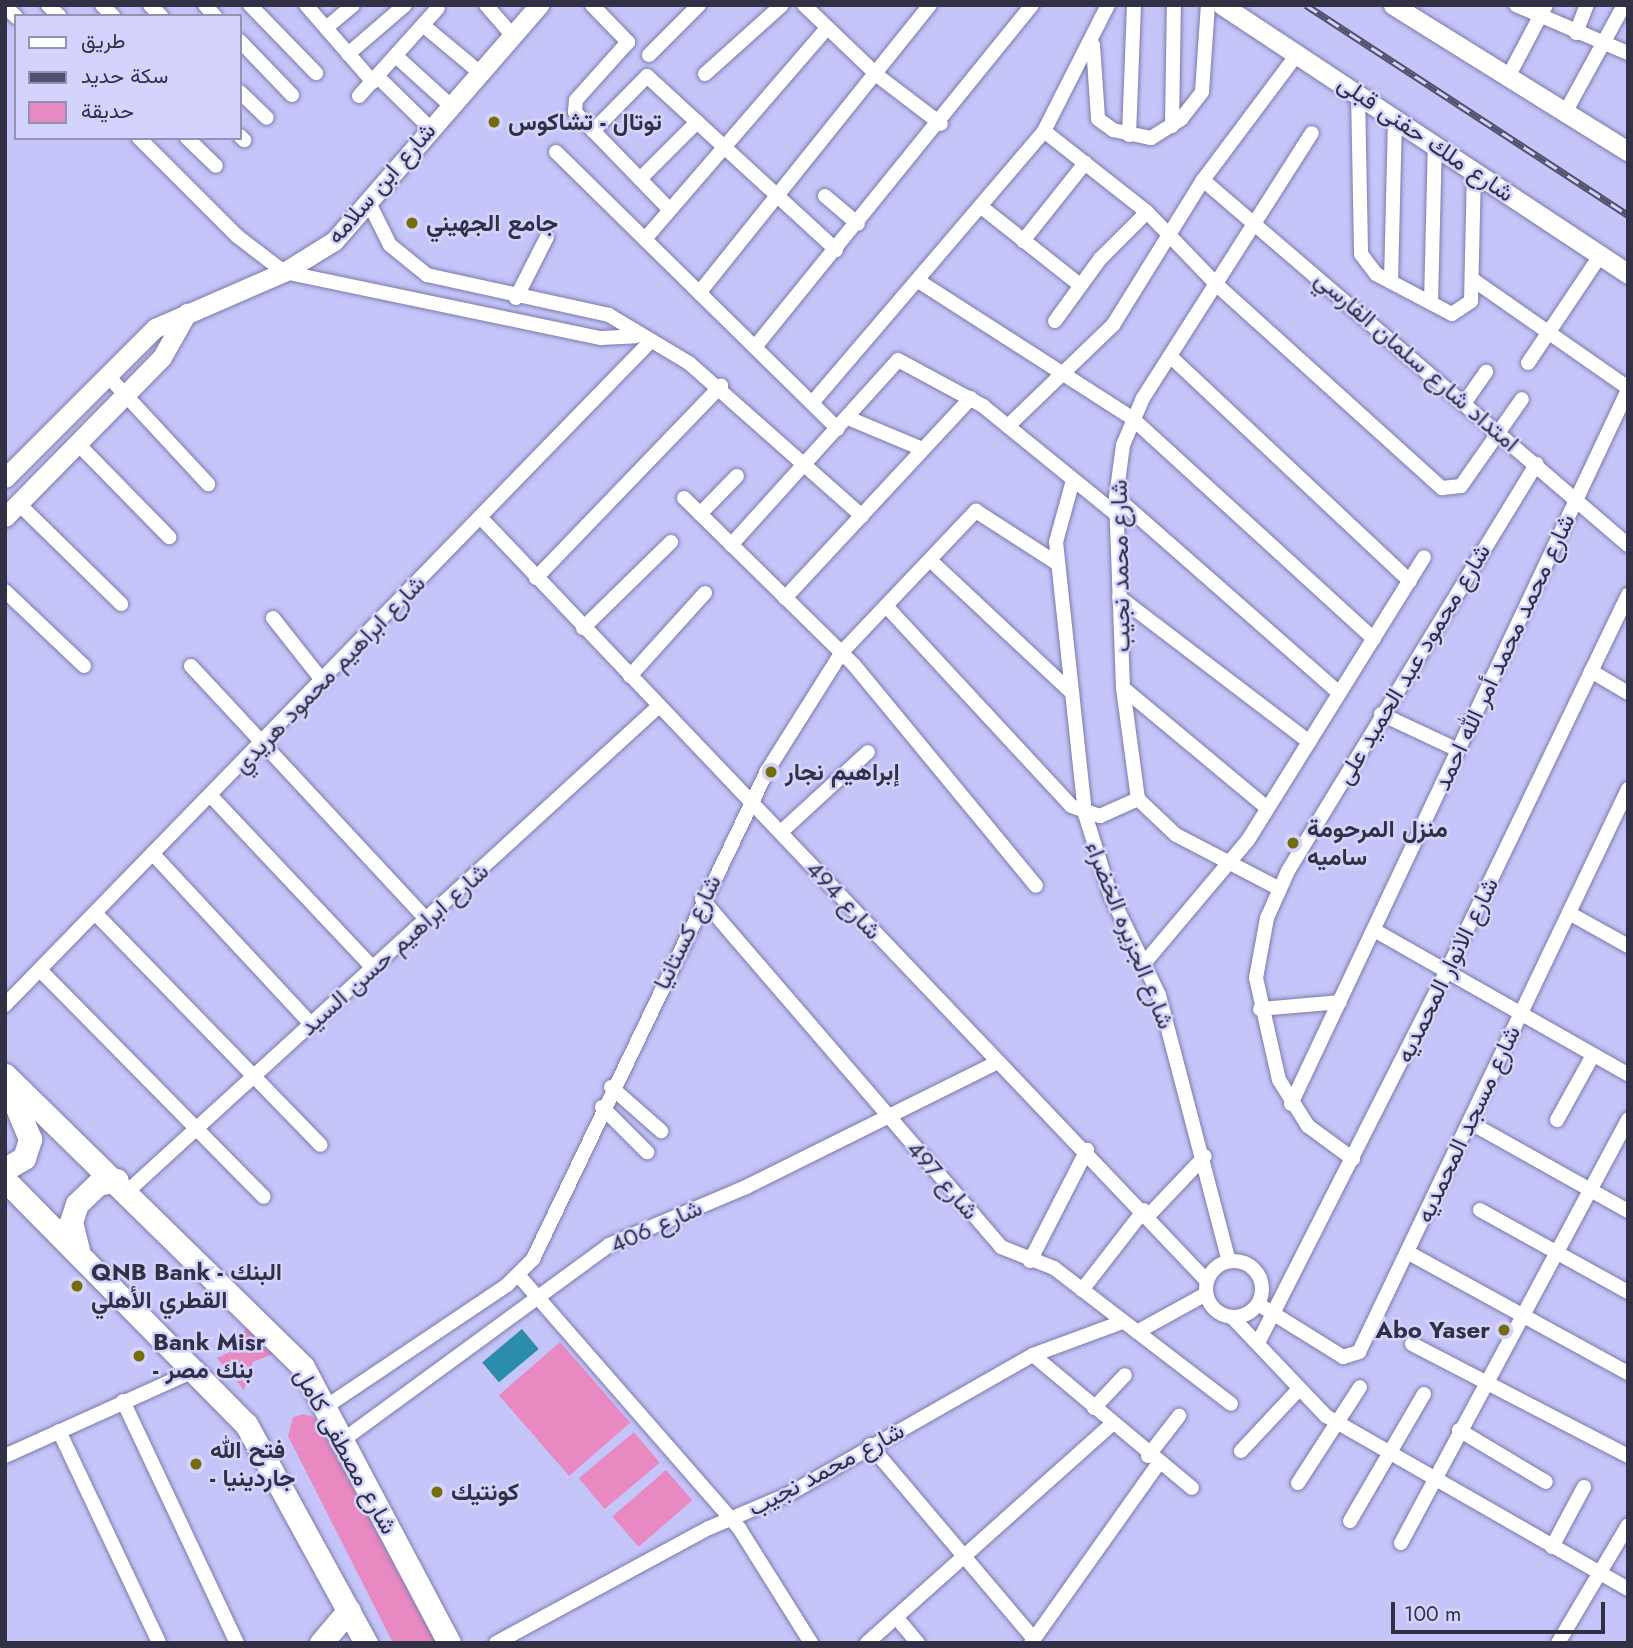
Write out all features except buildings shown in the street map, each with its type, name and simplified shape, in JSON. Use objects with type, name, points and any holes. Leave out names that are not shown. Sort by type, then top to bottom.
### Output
[{"type":"main road","points":[[5,1077],[30,1139],[24,1158],[5,1169]]},
{"type":"main road","name":"شارع مصطفى كامل","points":[[5,1077],[122,1186],[284,1344],[327,1406],[449,1643]]},
{"type":"main road","points":[[5,1181],[198,1369],[275,1467],[366,1643]]},
{"type":"main road","points":[[78,1250],[71,1222],[77,1203],[98,1184],[122,1186]]},
{"type":"main road","points":[[321,1643],[349,1610]]},
{"type":"street","points":[[250,5],[316,73]]},
{"type":"street","points":[[306,5],[348,54],[429,127]]},
{"type":"street","points":[[326,28],[353,5]]},
{"type":"street","points":[[348,54],[405,5]]},
{"type":"street","points":[[486,5],[512,35]]},
{"type":"street","name":"شارع ابن سلامه","points":[[5,478],[155,328],[284,272],[334,241],[369,203],[429,127],[539,5]]},
{"type":"street","points":[[592,5],[628,42],[576,100],[579,118],[670,210]]},
{"type":"street","points":[[705,74],[782,5]]},
{"type":"street","points":[[804,5],[819,11],[827,28],[878,76],[940,124]]},
{"type":"street","points":[[699,293],[878,76],[930,5]]},
{"type":"street","points":[[755,347],[940,124],[1032,5]]},
{"type":"street","points":[[811,403],[984,209],[1044,131],[1108,5]]},
{"type":"street","points":[[1129,135],[1134,5]]},
{"type":"street","points":[[1172,126],[1174,5]]},
{"type":"street","points":[[1093,33],[1094,111],[1103,125],[1129,135],[1151,138],[1172,126],[1202,92],[1208,5]]},
{"type":"street","name":"شارع ملك حفنى قبلى","points":[[1222,5],[1435,143],[1628,274]]},
{"type":"street","points":[[1393,5],[1412,11],[1507,79],[1566,111],[1628,151]]},
{"type":"street","points":[[1516,5],[1543,12],[1576,33],[1628,53]]},
{"type":"street","points":[[1576,33],[1587,5]]},
{"type":"street","points":[[649,55],[692,7]]},
{"type":"street","points":[[359,96],[397,57],[438,8]]},
{"type":"street","points":[[1566,111],[1606,45],[1624,9]]},
{"type":"street","points":[[1507,79],[1543,12]]},
{"type":"street","points":[[424,26],[479,72]]},
{"type":"street","points":[[645,239],[827,28]]},
{"type":"street","points":[[242,43],[292,94]]},
{"type":"street","points":[[1008,426],[1066,376],[1134,296],[1203,180],[1298,53]]},
{"type":"street","points":[[397,57],[450,105]]},
{"type":"street","points":[[593,131],[645,76],[836,250]]},
{"type":"street","points":[[1358,93],[1359,246],[1369,269],[1431,303],[1460,314],[1471,301],[1474,169]]},
{"type":"street","points":[[242,94],[267,118]]},
{"type":"street","points":[[1391,282],[1395,117]]},
{"type":"street","points":[[640,179],[696,121]]},
{"type":"street","points":[[1044,131],[1147,212],[1217,285],[1442,488],[1461,486],[1522,398]]},
{"type":"street","name":"شارع محمد نجيب","points":[[1138,799],[1123,688],[1116,514],[1116,496],[1133,419],[1312,133]]},
{"type":"street","points":[[141,140],[237,236],[284,272],[601,338],[636,336]]},
{"type":"street","points":[[189,140],[216,166]]},
{"type":"street","points":[[1431,303],[1435,143]]},
{"type":"street","points":[[556,152],[811,403],[843,423],[922,449]]},
{"type":"street","points":[[1023,241],[1085,163]]},
{"type":"street","name":"امتداد شارع سلمان الفارسي","points":[[1203,180],[1258,223],[1628,545]]},
{"type":"street","points":[[825,196],[858,224]]},
{"type":"street","points":[[369,203],[381,232],[413,267],[441,281],[609,315],[636,336],[721,386],[862,516]]},
{"type":"street","points":[[984,209],[1080,285]]},
{"type":"street","points":[[1055,321],[1080,285],[1147,212]]},
{"type":"street","points":[[516,298],[547,237]]},
{"type":"street","points":[[1528,363],[1600,256]]},
{"type":"street","points":[[1472,279],[1628,389]]},
{"type":"street","points":[[920,282],[1133,419],[1374,639]]},
{"type":"street","points":[[121,604],[12,510],[173,344],[187,313]]},
{"type":"street","name":"شارع ابراهيم محمود هريدي","points":[[5,1005],[482,519],[650,342]]},
{"type":"street","points":[[1170,356],[1410,580]]},
{"type":"street","points":[[732,545],[808,464],[898,360],[971,398],[1116,514]]},
{"type":"street","points":[[1465,402],[1486,372]]},
{"type":"street","points":[[107,375],[208,484]]},
{"type":"street","points":[[536,578],[721,386]]},
{"type":"street","name":"شارع محمد محمد أمر الله احمد","points":[[1291,1104],[1628,389]]},
{"type":"street","points":[[785,598],[971,398]]},
{"type":"street","points":[[77,443],[169,537]]},
{"type":"street","name":"شارع محمود عبد الحميد على","points":[[1353,1159],[1308,1126],[1291,1104],[1260,1009],[1256,978],[1278,888],[1381,714],[1536,464]]},
{"type":"street","points":[[700,514],[737,476]]},
{"type":"street","name":"شارع الجزيره الخضراء","points":[[1073,480],[1059,520],[1059,564],[1085,814],[1110,894],[1146,961],[1205,1156],[1229,1261]]},
{"type":"street","points":[[1116,496],[1339,693]]},
{"type":"street","points":[[684,498],[842,652],[1036,886]]},
{"type":"street","name":"شارع كستانيا","points":[[327,1406],[519,1276],[702,899],[788,731],[842,652],[979,510],[1059,564]]},
{"type":"street","name":"شارع 494","points":[[482,519],[999,1062],[1147,1212],[1207,1287]]},
{"type":"street","points":[[583,628],[671,542]]},
{"type":"street","points":[[1146,961],[1230,864],[1424,557]]},
{"type":"street","points":[[930,560],[1072,692]]},
{"type":"street","points":[[5,591],[84,666]]},
{"type":"street","points":[[630,676],[705,593]]},
{"type":"street","name":"شارع الانوار المحمديه","points":[[1259,1341],[1446,973],[1628,594]]},
{"type":"street","points":[[1119,597],[1309,741]]},
{"type":"street","points":[[887,607],[1058,794],[1085,814],[1114,814],[1138,799],[1176,835],[1278,888]]},
{"type":"street","points":[[272,618],[322,680]]},
{"type":"street","points":[[191,666],[426,919]]},
{"type":"street","points":[[1591,671],[1628,693]]},
{"type":"street","points":[[1123,688],[1267,808]]},
{"type":"street","name":"شارع ابراهيم حسن السيد","points":[[122,1186],[197,1129],[659,706]]},
{"type":"street","points":[[1381,714],[1458,750]]},
{"type":"street","points":[[781,832],[868,752]]},
{"type":"street","name":"شارع مسجد المحمديه","points":[[1258,1304],[1343,1357],[1355,1356],[1628,789]]},
{"type":"street","points":[[210,795],[373,968]]},
{"type":"street","points":[[153,854],[311,1024]]},
{"type":"street","name":"شارع 497","points":[[702,899],[1001,1247],[1030,1261],[1054,1268],[1231,1404]]},
{"type":"street","points":[[1569,913],[1628,946]]},
{"type":"street","points":[[96,914],[321,1145]]},
{"type":"street","points":[[1374,930],[1628,1074]]},
{"type":"street","points":[[41,971],[264,1197]]},
{"type":"street","points":[[1260,1009],[1340,1002]]},
{"type":"street","points":[[1557,1120],[1593,1055]]},
{"type":"street","name":"شارع 406","points":[[343,1440],[535,1296],[639,1229],[746,1187],[999,1062]]},
{"type":"street","points":[[611,1087],[662,1131]]},
{"type":"street","points":[[602,1107],[646,1152]]},
{"type":"street","points":[[1401,1544],[1588,1189],[1623,1137],[1628,1119]]},
{"type":"street","points":[[1469,1122],[1628,1211]]},
{"type":"street","points":[[1030,1261],[1087,1150]]},
{"type":"street","points":[[1082,1290],[1147,1212],[1205,1156]]},
{"type":"street","points":[[1480,1210],[1628,1292]]},
{"type":"street","points":[[1407,1252],[1628,1373]]},
{"type":"street","points":[[1137,1332],[1207,1287],[1229,1261],[1257,1273],[1258,1304],[1232,1317]]},
{"type":"street","points":[[519,1276],[732,1518],[811,1643]]},
{"type":"street","points":[[1207,1287],[1218,1312],[1232,1317],[1259,1341],[1298,1390],[1340,1426],[1432,1482],[1628,1589]]},
{"type":"street","name":"شارع محمد نجيب","points":[[496,1643],[732,1518],[789,1494],[870,1445],[1033,1355],[1122,1322]]},
{"type":"street","points":[[1412,1344],[1628,1456]]},
{"type":"street","points":[[1033,1355],[1153,1460],[1192,1488]]},
{"type":"street","points":[[5,1456],[198,1369]]},
{"type":"street","points":[[1094,1408],[1125,1375]]},
{"type":"street","points":[[1298,1483],[1340,1426],[1360,1387]]},
{"type":"street","points":[[1241,1451],[1298,1390]]},
{"type":"street","points":[[1350,1521],[1391,1457],[1424,1394]]},
{"type":"street","points":[[122,1401],[237,1643]]},
{"type":"street","points":[[870,1445],[1033,1641],[1180,1416]]},
{"type":"street","points":[[867,1643],[1112,1424]]},
{"type":"street","points":[[1459,1430],[1546,1482]]},
{"type":"street","points":[[59,1431],[159,1643]]},
{"type":"street","points":[[1552,1547],[1584,1487]]},
{"type":"street","points":[[1558,1643],[1626,1531]]},
{"type":"street","points":[[896,1617],[918,1643]]},
{"type":"green space","points":[[247,1322],[276,1353],[253,1362],[244,1390],[217,1358],[240,1347]]},
{"type":"green space","points":[[560,1342],[630,1423],[569,1476],[499,1395]]},
{"type":"green space","points":[[304,1414],[315,1418],[436,1643],[393,1643],[288,1436],[293,1417]]},
{"type":"green space","points":[[634,1432],[660,1463],[605,1509],[579,1478]]},
{"type":"green space","points":[[666,1470],[692,1500],[639,1547],[612,1517]]},
{"type":"water","points":[[522,1329],[539,1349],[499,1382],[482,1362]]},
{"type":"railway","points":[[1306,5],[1628,215]]},
{"type":"place","name":"توتال - تشاكوس","points":[[494,122]]},
{"type":"place","name":"جامع الجهيني","points":[[412,223]]},
{"type":"place","name":"إبراهيم نجار","points":[[771,772]]},
{"type":"place","name":"منزل المرحومة ساميه","points":[[1293,843]]},
{"type":"place","name":"QNB Bank - البنك القطري الأهلي","points":[[77,1286]]},
{"type":"place","name":"Abo Yaser","points":[[1504,1330]]},
{"type":"place","name":"Bank Misr - بنك مصر","points":[[139,1356]]},
{"type":"place","name":"فتح الله - جاردينيا","points":[[196,1464]]},
{"type":"place","name":"كونتيك","points":[[437,1492]]}]
